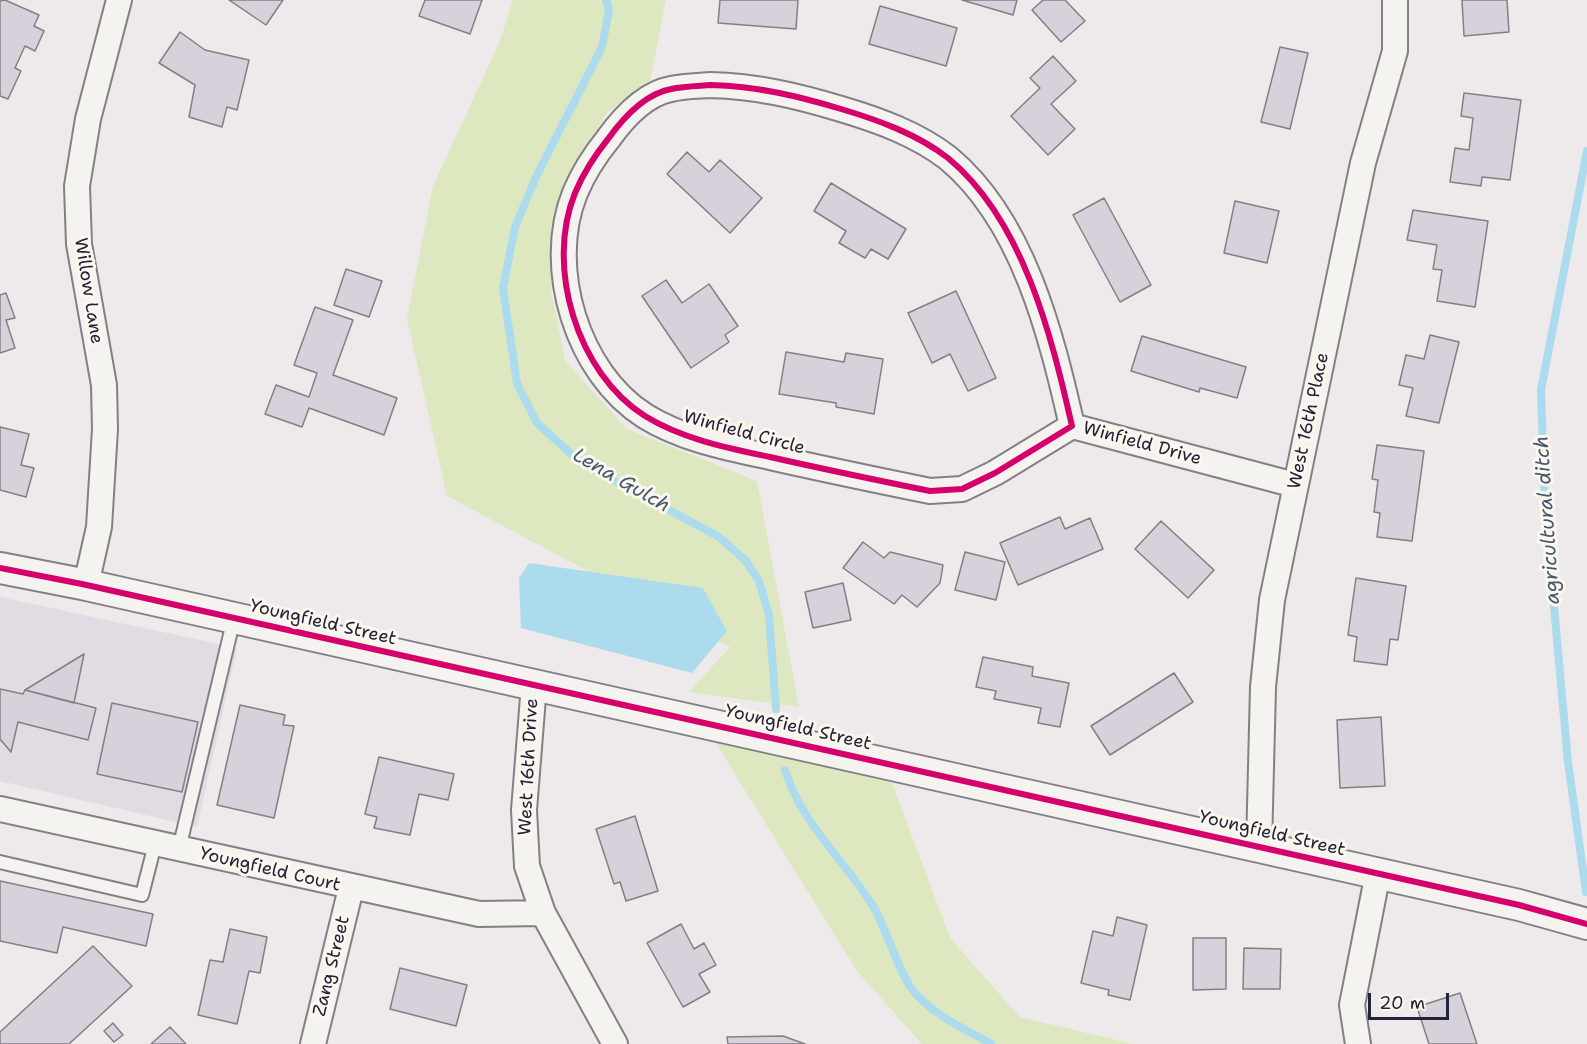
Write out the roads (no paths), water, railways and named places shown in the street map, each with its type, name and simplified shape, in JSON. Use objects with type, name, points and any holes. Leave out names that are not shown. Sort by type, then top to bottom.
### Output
[{"type":"street","name":"Willow Lane","points":[[86,585],[99,527],[105,429],[104,385],[79,244],[77,186],[88,119],[119,0]]},
{"type":"street","name":"West 16th Place","points":[[1258,847],[1263,687],[1272,600],[1363,163],[1395,51],[1395,0]]},
{"type":"street","name":"Winfield Drive","points":[[743,86],[810,100],[866,117],[910,135],[946,157],[974,183],[1003,223],[1032,287],[1057,360],[1072,426],[1295,485]]},
{"type":"street","name":"Winfield Circle","points":[[743,86],[669,89],[642,102],[616,128],[594,156],[574,194],[566,236],[566,283],[574,323],[585,349],[613,388],[644,415],[681,434],[727,447],[930,491],[962,489],[995,473],[1072,426]]},
{"type":"street","name":"Youngfield Street","points":[[0,568],[86,585],[1378,873],[1551,912],[1587,924]]},
{"type":"street","name":"West 16th Drive","points":[[534,685],[524,821],[526,866],[543,913],[615,1044]]},
{"type":"street","name":"Youngfield Court","points":[[0,809],[351,888],[479,914],[543,913]]},
{"type":"street","points":[[1358,1044],[1352,1005],[1378,873]]},
{"type":"street","name":"Zang Street","points":[[313,1044],[351,888]]},
{"type":"lane","points":[[179,849],[234,618]]},
{"type":"lane","points":[[0,862],[142,895],[155,844]]},
{"type":"water","points":[[529,563],[703,588],[727,631],[692,673],[521,628],[519,578]]},
{"type":"waterway","name":"Lena Gulch","points":[[606,0],[609,10],[602,47],[536,177],[515,227],[503,288],[517,384],[537,423],[580,462],[719,537],[745,560],[759,581],[769,615],[776,709]]},
{"type":"waterway","name":"agricultural ditch","points":[[1586,892],[1568,762],[1545,506],[1541,390],[1587,151]]},
{"type":"waterway","name":"Lena Gulch","points":[[785,770],[801,806],[877,913],[903,974],[915,993],[941,1015],[991,1044]]}]
